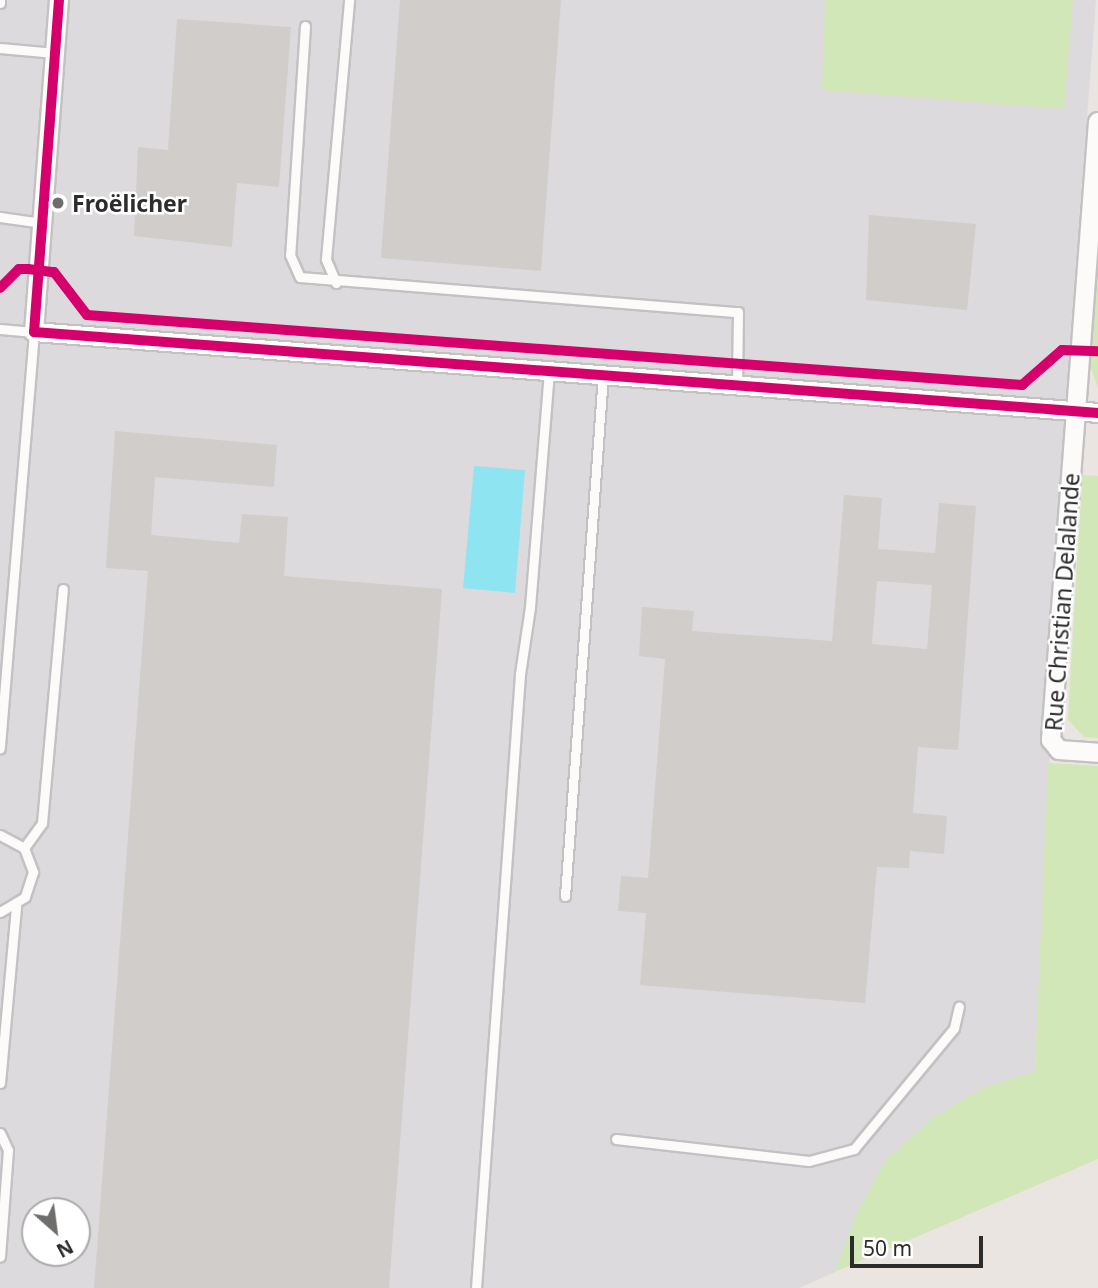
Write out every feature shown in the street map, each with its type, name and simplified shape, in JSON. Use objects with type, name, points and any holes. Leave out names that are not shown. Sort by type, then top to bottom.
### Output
[{"type":"street","points":[[60,0],[34,332],[1098,413]]},
{"type":"street","name":"Rue Christian Delalande","points":[[1098,122],[1051,740],[1059,750],[1098,753]]},
{"type":"lane","points":[[336,283],[326,259],[349,0]]},
{"type":"lane","points":[[305,26],[290,255],[300,277],[336,283],[738,312],[737,386]]},
{"type":"lane","points":[[0,48],[55,53]]},
{"type":"lane","points":[[0,217],[43,223]]},
{"type":"lane","points":[[0,329],[34,332],[0,749]]},
{"type":"lane","points":[[476,1288],[520,674],[530,607],[550,371]]},
{"type":"lane","points":[[565,895],[603,375]]},
{"type":"lane","points":[[24,848],[41,823],[63,589]]},
{"type":"lane","points":[[0,590],[13,591]]},
{"type":"lane","points":[[0,835],[24,848],[33,872],[32,886],[16,906],[0,912]]},
{"type":"lane","points":[[0,1083],[16,906]]},
{"type":"lane","points":[[616,1139],[808,1161],[854,1149],[954,1028],[959,1007]]},
{"type":"lane","points":[[0,1133],[8,1150],[0,1257]]},
{"type":"shaded area","points":[[0,0],[1096,0],[1067,378],[1035,1072],[985,1087],[933,1118],[885,1161],[856,1215],[835,1272],[799,1288],[0,1288]]},
{"type":"green space","points":[[825,0],[1073,0],[1064,109],[822,90]]},
{"type":"green space","points":[[1098,228],[1098,389],[1088,359]]},
{"type":"green space","points":[[1082,475],[1098,476],[1098,738],[1084,737],[1068,720]]},
{"type":"green space","points":[[1048,763],[1098,766],[1098,1159],[835,1272],[856,1215],[885,1161],[933,1118],[985,1087],[1035,1072]]},
{"type":"water","points":[[474,466],[525,470],[515,593],[463,588]]},
{"type":"building","points":[[400,0],[561,0],[541,271],[381,258]]},
{"type":"building","points":[[177,19],[291,27],[279,187],[237,183],[232,247],[134,236],[138,147],[168,150]]},
{"type":"building","points":[[869,215],[976,224],[967,310],[866,300]]},
{"type":"building","points":[[115,431],[277,445],[274,487],[155,477],[151,535],[239,543],[242,514],[288,517],[284,576],[442,589],[389,1288],[94,1288],[148,571],[106,568]]},
{"type":"building","points":[[844,495],[882,498],[878,549],[935,553],[939,503],[976,506],[958,750],[918,747],[913,813],[947,816],[944,854],[910,851],[909,868],[877,867],[865,1003],[640,985],[646,913],[618,911],[621,876],[648,878],[665,659],[639,656],[642,607],[694,611],[692,631],[832,641]],"holes":[[[877,581],[932,585],[927,649],[872,644]]]},
{"type":"cycle path","points":[[59,0],[34,332],[1098,413]]},
{"type":"cycle path","points":[[0,288],[19,269],[28,269],[54,272],[87,315],[1022,385],[1062,350],[1098,351]]},
{"type":"place","name":"Froëlicher","points":[[58,203]]}]
